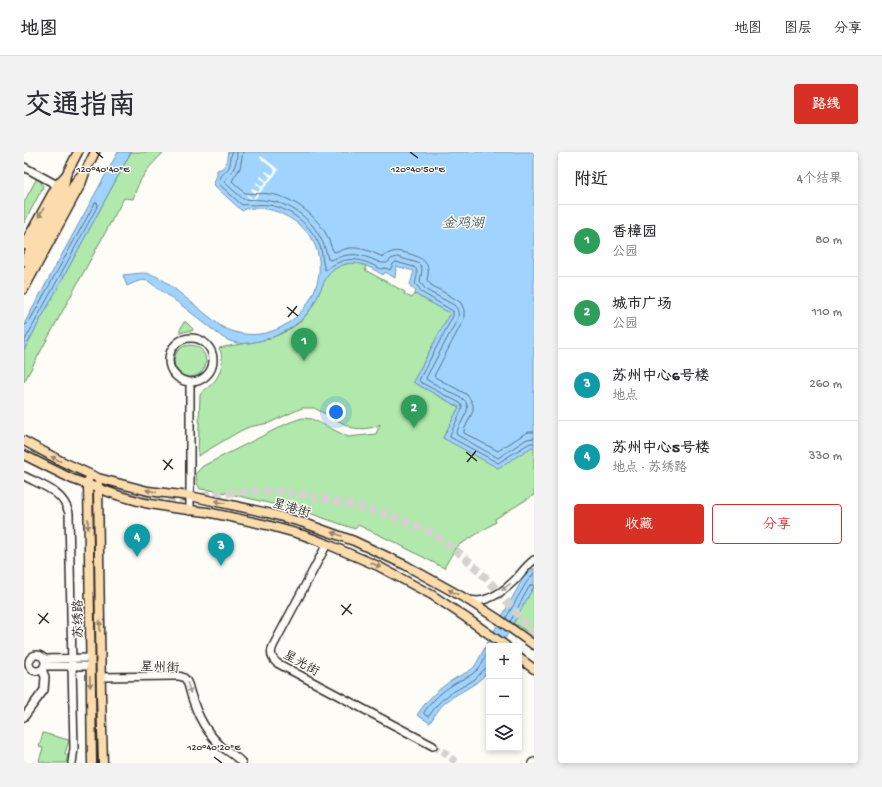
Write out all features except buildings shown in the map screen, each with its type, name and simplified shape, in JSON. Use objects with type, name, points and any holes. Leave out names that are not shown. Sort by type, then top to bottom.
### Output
[{"type":"main road","points":[[24,245],[57,185],[66,175],[78,152]]},
{"type":"main road","points":[[24,289],[81,184],[95,152]]},
{"type":"main road","points":[[24,276],[76,181],[86,170]]},
{"type":"main road","points":[[24,261],[64,188],[66,175]]},
{"type":"main road","name":"星港街","points":[[24,441],[54,458],[98,478],[148,491],[190,496],[268,513],[304,523],[354,541],[392,559],[468,600],[498,619],[534,645]]},
{"type":"main road","name":"星港街","points":[[24,454],[56,471],[88,485],[120,496],[145,503],[207,512],[279,528],[327,544],[378,566],[425,591],[450,606],[502,643]]},
{"type":"main road","name":"苏绣路","points":[[89,474],[92,763]]},
{"type":"main road","name":"苏绣路","points":[[98,478],[103,763]]},
{"type":"main road","points":[[522,660],[534,669]]},
{"type":"street","points":[[24,167],[57,185]]},
{"type":"street","points":[[193,337],[204,341],[208,346],[212,354],[213,364],[207,376],[202,380],[190,383],[182,381],[175,376],[170,369],[168,361],[169,353],[173,346],[182,339],[193,337]]},
{"type":"street","points":[[190,383],[190,510]]},
{"type":"street","points":[[24,476],[57,493],[64,501],[70,513],[74,748],[72,763]]},
{"type":"street","name":"星光街","points":[[327,544],[273,646],[271,652],[275,662],[434,746]]},
{"type":"street","points":[[468,600],[478,601],[495,595],[510,585],[534,560]]},
{"type":"street","points":[[24,717],[44,690],[45,677],[43,665],[40,656],[35,655],[26,662],[29,667],[37,671],[43,665],[90,662]]},
{"type":"street","name":"星州街","points":[[101,677],[182,677],[188,684],[195,708],[207,730],[219,744],[242,763]]},
{"type":"green space","points":[[131,152],[164,152],[145,173],[133,199],[124,198],[24,382],[24,350]]},
{"type":"green space","points":[[37,178],[43,187],[24,223],[24,202]]},
{"type":"green space","points":[[351,263],[358,263],[366,266],[365,270],[405,292],[404,294],[412,298],[415,294],[450,313],[413,382],[459,407],[443,438],[534,448],[534,495],[495,519],[496,522],[456,547],[444,568],[358,525],[355,529],[306,512],[218,491],[200,489],[197,483],[196,473],[203,466],[288,423],[302,418],[312,419],[348,437],[376,434],[380,424],[370,428],[353,428],[314,408],[302,408],[269,423],[249,427],[240,431],[198,456],[200,395],[215,380],[220,372],[222,357],[219,348],[268,339],[287,331],[296,325],[311,308],[328,274],[338,267]]},
{"type":"green space","points":[[184,322],[186,322],[193,329],[192,331],[180,333]]},
{"type":"green space","points":[[187,345],[193,345],[203,352],[206,361],[205,367],[199,374],[193,377],[187,377],[177,370],[174,364],[174,358],[181,348]]},
{"type":"green space","points":[[534,586],[534,637],[519,626],[513,624]]},
{"type":"green space","points":[[43,733],[69,740],[65,754],[68,755],[66,763],[46,763],[39,761],[43,748],[39,747]]},
{"type":"water","points":[[118,152],[131,152],[24,350],[24,324]]},
{"type":"water","name":"金鸡湖","points":[[228,152],[534,152],[534,448],[532,447],[498,468],[443,438],[459,407],[413,382],[450,313],[415,294],[416,291],[410,285],[414,271],[396,266],[395,278],[385,272],[383,275],[362,264],[352,263],[340,266],[327,276],[312,307],[300,321],[289,329],[276,335],[263,340],[247,343],[232,342],[222,337],[148,281],[140,281],[127,286],[123,275],[141,273],[150,274],[166,282],[222,327],[249,334],[274,331],[295,318],[310,300],[318,277],[318,254],[307,233],[284,215],[277,212],[259,208],[246,208],[243,211],[241,210],[215,186],[214,183],[217,170],[225,166]]},
{"type":"water","points":[[534,568],[534,586],[503,643],[488,643],[522,580]]},
{"type":"water","points":[[486,646],[486,674],[444,704],[430,723],[417,715],[428,700],[441,688],[475,666]]},
{"type":"pier","points":[[261,156],[279,170],[253,201],[246,195],[247,194],[253,199],[256,194],[251,190],[252,188],[258,192],[261,188],[256,184],[257,182],[262,187],[266,182],[260,178],[261,176],[267,181],[270,177],[265,172],[266,171],[272,175],[275,170],[260,158]]},
{"type":"tunnel","points":[[33,450],[84,477],[125,490],[139,492]]},
{"type":"tunnel","points":[[131,497],[173,499],[245,492],[274,491],[330,500],[395,517],[431,533],[460,554],[500,593],[534,635]]},
{"type":"tunnel","points":[[433,746],[444,752],[457,763]]},
{"type":"place","name":"香樟园","points":[[304,361]]},
{"type":"place","name":"城市广场","points":[[414,428]]},
{"type":"place","name":"苏州中心5号楼","points":[[137,557]]},
{"type":"place","name":"苏州中心6号楼","points":[[221,566]]}]
